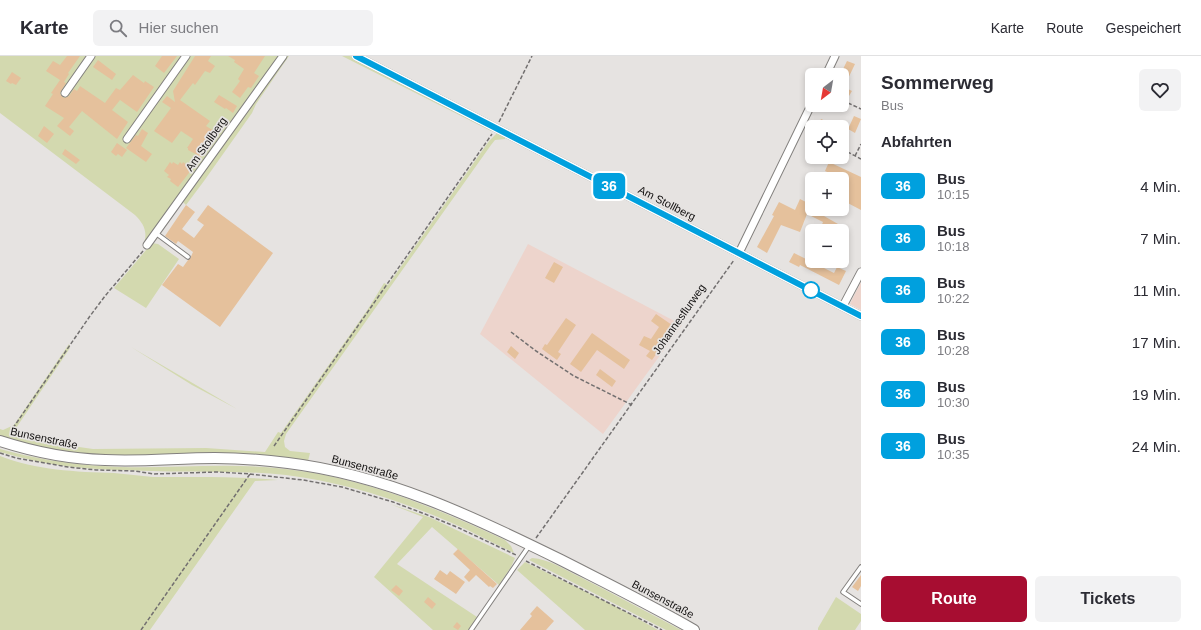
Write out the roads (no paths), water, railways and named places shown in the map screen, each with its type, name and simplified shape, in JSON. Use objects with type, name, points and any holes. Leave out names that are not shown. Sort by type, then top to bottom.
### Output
[{"type":"main road","name":"Bunsenstraße","points":[[0,442],[49,454],[98,460],[216,458],[266,461],[323,468],[372,480],[423,496],[532,542],[694,630]]},
{"type":"street","points":[[65,93],[91,56]]},
{"type":"street","points":[[127,139],[186,56]]},
{"type":"street","name":"Am Stollberg","points":[[147,245],[157,234],[283,56]]},
{"type":"street","name":"Am Stollberg","points":[[356,56],[861,316]]},
{"type":"street","points":[[829,68],[835,56]]},
{"type":"street","points":[[739,253],[808,112]]},
{"type":"street","points":[[843,306],[861,272]]},
{"type":"lane","points":[[157,234],[188,257]]},
{"type":"lane","points":[[471,630],[532,542]]},
{"type":"lane","points":[[861,566],[843,592],[861,604]]}]
